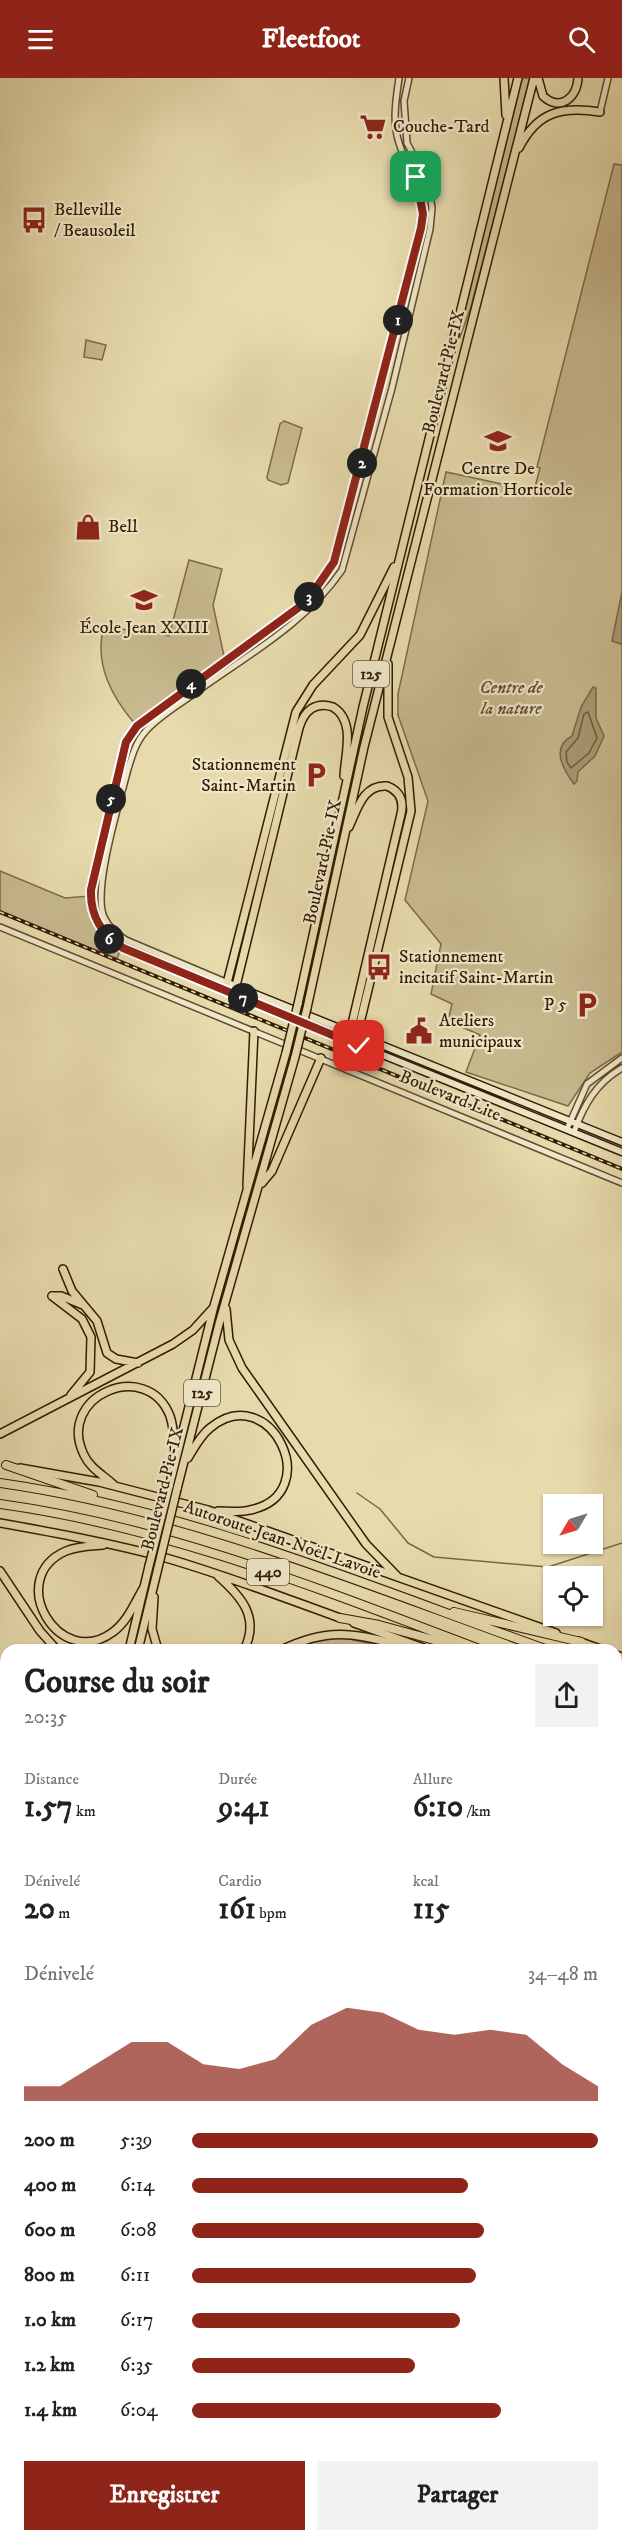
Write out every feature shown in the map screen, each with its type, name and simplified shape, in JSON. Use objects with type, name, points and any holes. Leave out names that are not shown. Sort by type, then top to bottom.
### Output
[{"type":"highway","points":[[3,1465],[129,1507]]},
{"type":"highway","name":"Autoroute Jean-Noël-Lavoie","points":[[0,1483],[129,1507],[232,1537],[531,1644]]},
{"type":"highway","name":"Autoroute Jean-Noël-Lavoie","points":[[0,1504],[108,1524],[190,1546],[465,1644]]},
{"type":"highway","points":[[420,1604],[581,1642]]},
{"type":"highway","points":[[340,1618],[379,1625],[449,1644]]},
{"type":"main road","points":[[504,78],[507,123]]},
{"type":"main road","name":"Boulevard Pie-IX","points":[[130,1644],[214,1306],[286,1053],[400,554],[518,78]]},
{"type":"main road","name":"Boulevard Pie-IX","points":[[140,1644],[225,1305],[295,1057],[389,649],[534,78]]},
{"type":"main road","points":[[538,78],[543,96],[550,102],[559,104],[574,96],[578,78]]},
{"type":"main road","points":[[512,160],[527,131],[541,118],[560,112],[600,112]]},
{"type":"main road","points":[[400,554],[360,634],[313,684],[297,709],[225,991],[622,1152]]},
{"type":"main road","points":[[351,1043],[411,811],[408,777],[388,712],[389,649]]},
{"type":"main road","points":[[234,994],[299,728],[305,714],[317,705],[333,707],[347,722],[344,795]]},
{"type":"main road","points":[[345,837],[369,791],[385,786],[398,793],[402,810],[354,1034]]},
{"type":"main road","points":[[228,983],[622,1142]]},
{"type":"main road","points":[[246,1198],[254,1031]]},
{"type":"main road","points":[[258,1188],[272,1171],[321,1058]]},
{"type":"main road","points":[[63,1269],[70,1289],[97,1321],[107,1353],[116,1359],[138,1363]]},
{"type":"main road","points":[[65,1401],[88,1376],[92,1360],[92,1341],[82,1318],[52,1296],[61,1296],[83,1305]]},
{"type":"main road","points":[[225,1305],[229,1341],[242,1368],[358,1534],[397,1576]]},
{"type":"main road","points":[[0,1434],[138,1363],[185,1336],[214,1306]]},
{"type":"main road","points":[[115,1486],[87,1461],[79,1437],[79,1425],[85,1410],[105,1391],[132,1387],[146,1391],[159,1400],[171,1420],[176,1459]]},
{"type":"main road","points":[[185,1462],[208,1430],[233,1418],[250,1418],[261,1422],[274,1431],[282,1443],[287,1471],[282,1487],[272,1500],[246,1511],[208,1510]]},
{"type":"main road","points":[[3,1465],[115,1486],[208,1510],[586,1644]]},
{"type":"main road","points":[[0,1524],[111,1544],[214,1573],[412,1644]]},
{"type":"main road","points":[[111,1544],[73,1548],[60,1554],[49,1564],[41,1578],[39,1593],[42,1611],[50,1624],[63,1635],[76,1640],[102,1639],[124,1622],[144,1587]]},
{"type":"main road","points":[[0,1571],[51,1644]]},
{"type":"main road","points":[[156,1644],[152,1629],[158,1571]]},
{"type":"main road","points":[[214,1573],[238,1593],[247,1606],[250,1630],[246,1644]]},
{"type":"main road","points":[[296,1644],[316,1636],[342,1633],[362,1635],[398,1644]]},
{"type":"street","points":[[225,991],[114,943],[95,918],[91,890],[126,742],[137,726],[298,608],[312,594],[334,562],[423,214],[419,186],[399,143],[395,121],[399,78]]},
{"type":"street","points":[[228,983],[126,940],[114,932],[104,917],[100,889],[128,769],[134,751],[144,733],[303,616],[332,586],[342,570],[392,388],[430,229],[432,208],[428,183],[407,143],[404,101],[409,78]]},
{"type":"street","points":[[600,112],[608,78]]},
{"type":"street","name":"Boulevard Lite","points":[[0,927],[622,1183]]},
{"type":"street","points":[[570,1131],[587,1083],[622,1058]]},
{"type":"street","points":[[574,1122],[600,1083],[622,1068]]},
{"type":"green space","points":[[522,78],[530,78],[471,307],[460,337],[458,333]]},
{"type":"green space","name":"Centre de la nature","points":[[614,164],[622,165],[622,1052],[590,1073],[568,1106],[466,1072],[480,1035],[448,1021],[452,1004],[431,994],[441,944],[405,900],[428,801],[398,715],[398,694],[446,472],[534,491],[540,468],[537,467]]},
{"type":"green space","points":[[86,340],[106,345],[102,360],[84,357]]},
{"type":"green space","points":[[284,421],[302,428],[288,483],[281,485],[268,480],[267,477],[280,424]]},
{"type":"green space","points":[[189,560],[222,569],[213,605],[224,656],[135,724],[119,703],[107,680],[101,656],[103,629],[147,630],[169,636]]},
{"type":"green space","points":[[0,871],[65,898],[90,896],[101,925],[121,948],[117,959],[0,911]]},
{"type":"green space","points":[[345,1638],[372,1644],[308,1644],[322,1639]]},
{"type":"water","points":[[622,592],[622,644],[621,644],[612,641]]},
{"type":"water","points":[[593,687],[596,688],[596,718],[604,736],[595,756],[578,772],[577,781],[574,784],[563,765],[560,752],[562,746],[572,736],[581,707]]},
{"type":"waterway","points":[[357,1493],[380,1509],[408,1543],[434,1557],[548,1567],[622,1543]]},
{"type":"railway","points":[[0,912],[622,1169]]},
{"type":"place","name":"Couche-Tard","points":[[373,127]]},
{"type":"place","name":"Belleville / Beausoleil","points":[[34,220]]},
{"type":"place","name":"Centre De Formation Horticole","points":[[498,441]]},
{"type":"place","name":"Bell","points":[[88,527]]},
{"type":"place","name":"École Jean XXIII","points":[[144,600]]},
{"type":"place","name":"Stationnement Saint-Martin","points":[[316,775]]},
{"type":"place","name":"Stationnement incitatif Saint-Martin","points":[[379,967]]},
{"type":"place","name":"P 5","points":[[587,1005]]},
{"type":"place","name":"Ateliers municipaux","points":[[419,1031]]},
{"type":"route","points":[[359,1046],[114,943],[106,936],[95,918],[91,890],[126,742],[137,726],[146,717],[298,608],[329,573],[340,546],[421,228],[423,214],[416,177]]}]
